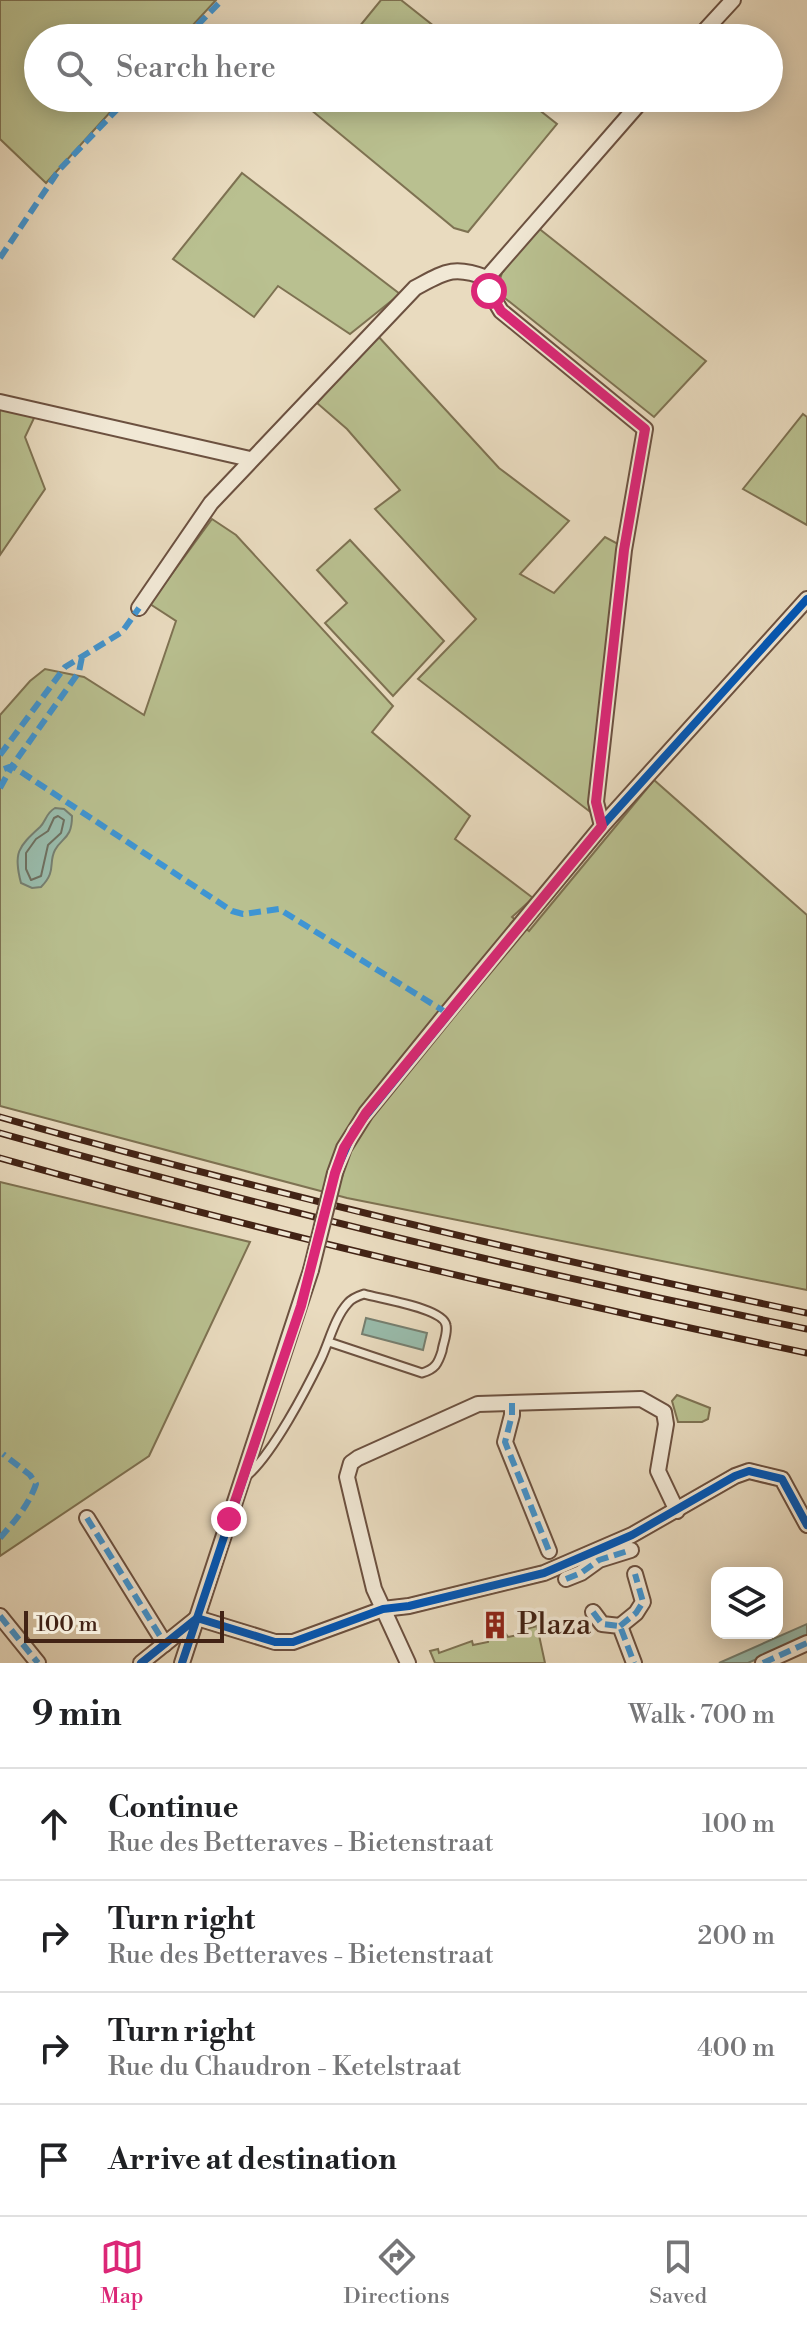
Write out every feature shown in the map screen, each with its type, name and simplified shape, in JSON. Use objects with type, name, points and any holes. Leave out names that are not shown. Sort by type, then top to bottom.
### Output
[{"type":"street","points":[[711,24],[733,0]]},
{"type":"street","points":[[602,826],[596,802],[601,755],[624,550],[645,429],[501,311],[489,291],[487,278],[632,112]]},
{"type":"street","points":[[139,608],[211,503],[415,288],[449,270],[468,271],[487,278]]},
{"type":"street","points":[[0,402],[250,459]]},
{"type":"street","points":[[182,1663],[311,1270],[344,1148],[366,1113],[602,826],[807,599]]},
{"type":"street","points":[[408,1663],[374,1589],[347,1477],[351,1463],[478,1404],[641,1399],[664,1412],[666,1424],[658,1471],[677,1511]]},
{"type":"street","points":[[512,1403],[505,1442],[549,1551]]},
{"type":"street","points":[[197,1618],[284,1643],[293,1642],[383,1609],[409,1606],[544,1573],[632,1535],[749,1471],[782,1479],[807,1525]]},
{"type":"street","points":[[87,1518],[165,1644]]},
{"type":"street","points":[[566,1579],[581,1574],[599,1560],[629,1558],[643,1602],[636,1613],[620,1626],[602,1624],[593,1612]]},
{"type":"street","points":[[0,1616],[38,1663]]},
{"type":"street","points":[[141,1663],[197,1618]]},
{"type":"street","points":[[620,1626],[634,1663]]},
{"type":"street","points":[[763,1663],[807,1643]]},
{"type":"lane","points":[[240,1482],[263,1461],[329,1342],[346,1304],[353,1298],[364,1294],[435,1312],[447,1328],[439,1361],[433,1369],[422,1373],[329,1342]]},
{"type":"shaded area","points":[[0,0],[216,0],[194,24],[24,24],[24,112],[110,112],[46,183],[0,139]]},
{"type":"shaded area","points":[[381,0],[401,0],[431,24],[361,24]]},
{"type":"shaded area","points":[[314,112],[542,112],[557,124],[468,232],[454,228]]},
{"type":"shaded area","points":[[242,173],[400,294],[350,334],[278,286],[254,317],[173,259]]},
{"type":"shaded area","points":[[537,227],[706,361],[654,417],[501,295],[497,288],[502,273]]},
{"type":"shaded area","points":[[377,335],[499,468],[569,521],[520,574],[554,593],[605,537],[620,545],[589,811],[418,679],[476,619],[375,509],[400,490],[347,429],[317,403]]},
{"type":"shaded area","points":[[0,408],[35,416],[25,437],[45,489],[0,555]]},
{"type":"shaded area","points":[[803,414],[807,417],[807,525],[743,489]]},
{"type":"shaded area","points":[[212,519],[236,535],[393,706],[372,732],[470,816],[455,839],[533,898],[512,917],[529,931],[654,780],[807,915],[807,1290],[347,1198],[0,1106],[0,715],[45,669],[84,677],[144,715],[176,621],[150,604]]},
{"type":"shaded area","points":[[350,540],[444,641],[393,696],[325,623],[347,603],[317,570]]},
{"type":"shaded area","points":[[0,1182],[250,1242],[149,1456],[0,1556]]},
{"type":"shaded area","points":[[677,1395],[710,1408],[708,1419],[678,1422],[672,1401]]},
{"type":"shaded area","points":[[537,1626],[545,1663],[435,1663],[430,1651],[438,1649],[439,1653],[472,1641],[473,1645],[506,1634],[508,1637],[523,1634],[522,1630]]},
{"type":"water","points":[[55,808],[64,809],[72,816],[70,829],[55,850],[46,881],[41,887],[32,888],[21,883],[19,851]]},
{"type":"water","points":[[366,1318],[427,1333],[423,1350],[362,1334]]},
{"type":"water","points":[[807,1624],[807,1636],[748,1663],[719,1663],[773,1639],[783,1639],[783,1635]]},
{"type":"railway","points":[[0,1117],[200,1172],[402,1222],[807,1313]]},
{"type":"railway","points":[[0,1133],[200,1188],[402,1238],[604,1286],[807,1329]]},
{"type":"railway","points":[[0,1158],[402,1262],[807,1353]]},
{"type":"marked path","points":[[199,24],[222,0]]},
{"type":"marked path","points":[[0,258],[59,170],[115,112]]},
{"type":"marked path","points":[[0,755],[65,667],[122,632],[139,608]]},
{"type":"marked path","points":[[4,769],[12,766],[79,672],[82,657]]},
{"type":"marked path","points":[[0,788],[12,766],[232,911],[243,914],[279,909],[447,1013]]},
{"type":"marked path","points":[[512,1403],[505,1442],[549,1551]]},
{"type":"marked path","points":[[0,1538],[25,1506],[36,1484],[30,1475],[3,1454]]},
{"type":"marked path","points":[[87,1518],[165,1644]]},
{"type":"marked path","points":[[566,1579],[599,1560],[631,1550]]},
{"type":"marked path","points":[[620,1626],[636,1613],[643,1602],[635,1574]]},
{"type":"marked path","points":[[593,1612],[602,1624],[620,1626],[634,1663]]},
{"type":"marked path","points":[[0,1616],[38,1663]]},
{"type":"marked path","points":[[763,1663],[807,1643]]},
{"type":"cycle path","points":[[182,1663],[301,1306],[335,1173],[354,1130],[602,826],[807,599]]},
{"type":"cycle path","points":[[141,1663],[197,1618],[275,1642],[293,1642],[383,1609],[409,1606],[544,1573],[632,1535],[749,1471],[782,1479],[807,1525]]},
{"type":"place","name":"Plaza","points":[[495,1625]]},
{"type":"route","points":[[229,1519],[301,1306],[344,1148],[366,1113],[602,826],[596,802],[624,550],[645,429],[501,311],[489,291]]}]
